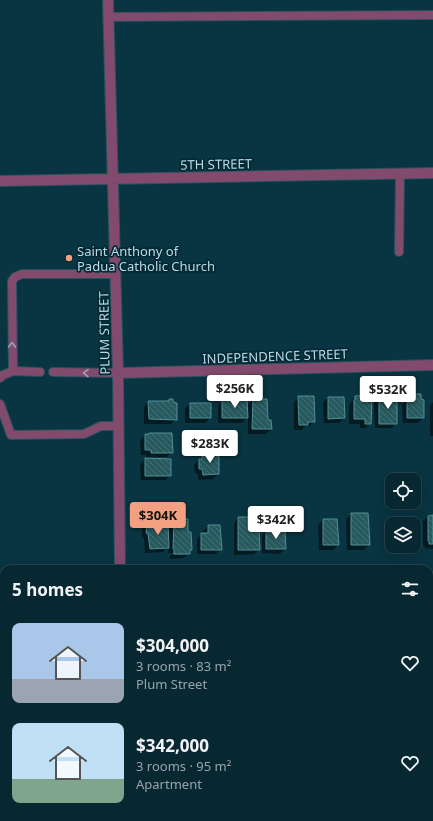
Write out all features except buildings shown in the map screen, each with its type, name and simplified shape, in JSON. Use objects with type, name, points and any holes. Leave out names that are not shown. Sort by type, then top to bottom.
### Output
[{"type":"street","name":"PLUM STREET","points":[[108,0],[114,179],[120,565]]},
{"type":"street","name":"5TH STREET","points":[[0,181],[433,174]]},
{"type":"street","name":"INDEPENDENCE STREET","points":[[118,373],[433,365]]},
{"type":"lane","points":[[108,17],[433,15]]},
{"type":"lane","points":[[399,252],[400,174]]},
{"type":"lane","points":[[13,371],[12,281],[15,277],[22,274],[116,274]]},
{"type":"lane","points":[[0,378],[13,371],[40,372]]},
{"type":"lane","points":[[53,372],[118,373]]},
{"type":"lane","points":[[0,404],[11,434],[84,434],[101,426],[119,426]]},
{"type":"place","name":"Saint Anthony of Padua Catholic Church","points":[[69,258]]}]
